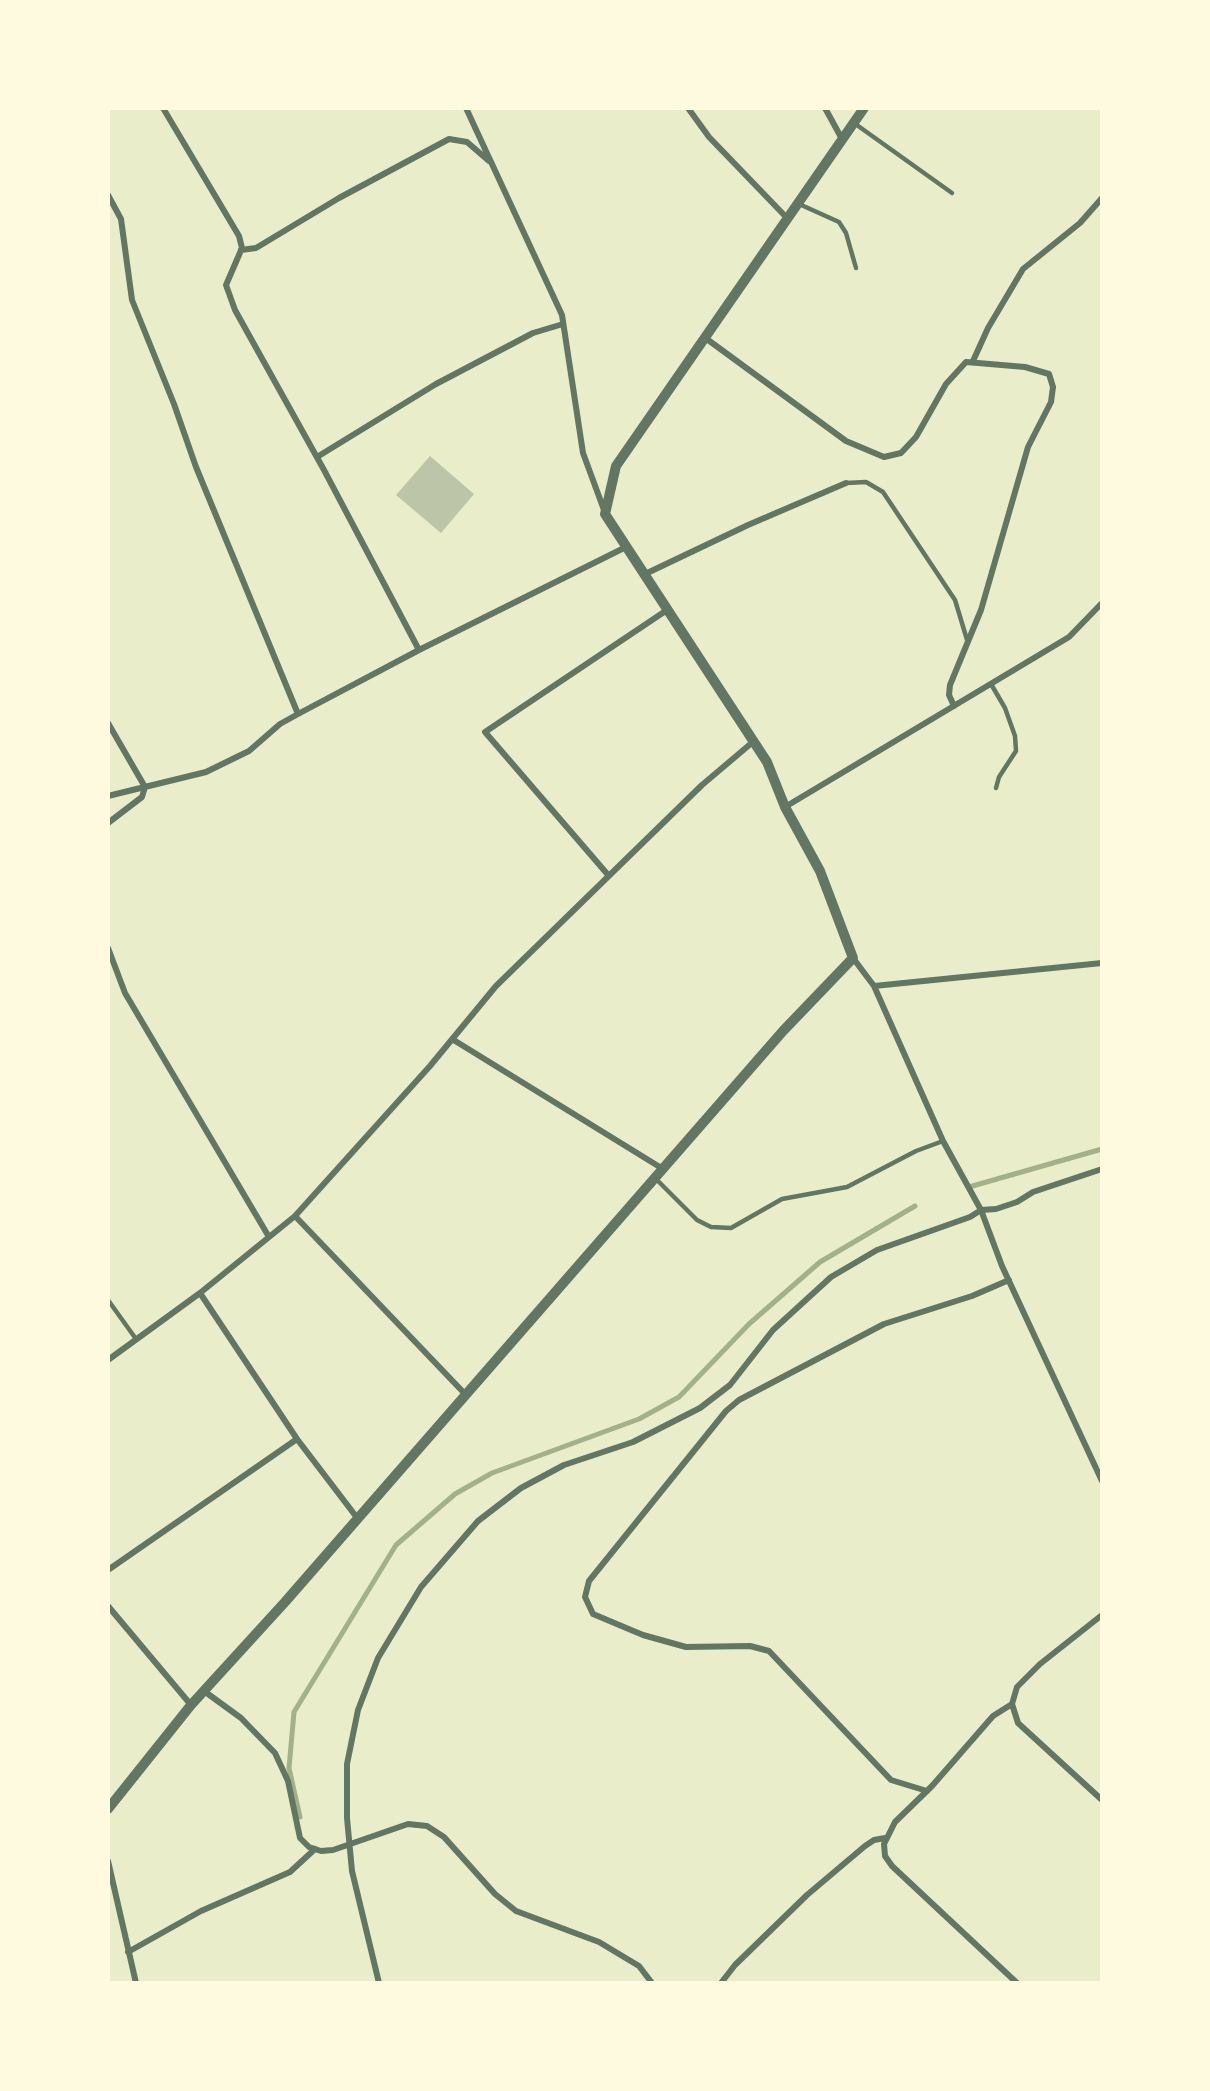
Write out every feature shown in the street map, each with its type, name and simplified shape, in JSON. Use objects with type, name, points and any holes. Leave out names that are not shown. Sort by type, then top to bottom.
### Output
[{"type":"street","points":[[163,108],[226,210],[239,236],[241,250],[230,271],[227,294],[317,457],[419,650]]},
{"type":"street","points":[[466,108],[562,315],[583,453],[605,514],[767,762],[785,807],[820,871],[853,958],[874,986],[943,1141],[981,1210],[1009,1280],[1102,1480]]},
{"type":"street","points":[[688,108],[709,137],[787,218]]},
{"type":"street","points":[[825,108],[842,139]]},
{"type":"street","points":[[605,514],[616,466],[864,108]]},
{"type":"street","points":[[241,250],[256,248],[339,198],[448,139],[457,138],[467,142],[492,164]]},
{"type":"street","points":[[108,195],[121,219],[132,300],[174,404],[196,467],[298,714]]},
{"type":"street","points":[[973,361],[988,328],[1023,269],[1080,222],[1102,198]]},
{"type":"street","points":[[317,457],[446,378],[533,333],[563,324]]},
{"type":"street","points":[[704,337],[846,441],[884,457],[901,453],[916,437],[946,384],[962,364],[973,361],[1041,370],[1049,374],[1053,387],[1051,402],[1028,447],[981,610],[950,685],[949,695],[954,706]]},
{"type":"street","points":[[643,575],[748,525],[846,483]]},
{"type":"street","points":[[108,796],[206,772],[249,751],[280,724],[298,714],[419,650],[626,547]]},
{"type":"street","points":[[785,807],[1069,637],[1102,603]]},
{"type":"street","points":[[609,876],[485,732],[667,610]]},
{"type":"street","points":[[108,723],[145,787],[142,797],[108,823]]},
{"type":"street","points":[[108,1360],[200,1293],[295,1216],[496,986],[702,785],[754,741]]},
{"type":"street","points":[[108,948],[125,993],[269,1237]]},
{"type":"street","points":[[108,1809],[191,1705],[358,1519],[783,1031],[853,958]]},
{"type":"street","points":[[874,986],[1102,963]]},
{"type":"street","points":[[452,1039],[663,1169]]},
{"type":"street","points":[[379,1983],[352,1871],[346,1791],[348,1764],[358,1710],[368,1683],[405,1610],[439,1564],[478,1521],[506,1498],[544,1474],[660,1430],[713,1400],[744,1369],[791,1311],[810,1293],[853,1263],[901,1239],[970,1217],[981,1210],[996,1209],[1017,1202],[1033,1192],[1102,1168]]},
{"type":"street","points":[[295,1216],[466,1395]]},
{"type":"street","points":[[927,1791],[891,1780],[769,1652],[750,1646],[686,1647],[643,1635],[593,1614],[585,1597],[589,1581],[726,1411],[739,1400],[884,1324],[972,1296],[1009,1280]]},
{"type":"street","points":[[200,1293],[297,1439],[358,1519]]},
{"type":"street","points":[[108,1570],[297,1439]]},
{"type":"street","points":[[108,1606],[191,1705]]},
{"type":"street","points":[[1102,1615],[1040,1664],[1017,1687],[1012,1704],[1017,1723],[1102,1800]]},
{"type":"street","points":[[204,1691],[241,1718],[274,1753],[288,1781],[300,1838],[315,1849],[327,1851],[350,1845],[408,1824],[427,1826],[444,1837],[495,1894],[516,1911],[599,1942],[639,1966],[652,1983]]},
{"type":"street","points":[[1012,1704],[983,1726],[927,1791],[895,1822],[885,1838],[885,1856],[892,1866],[1017,1983]]},
{"type":"street","points":[[721,1983],[735,1965],[807,1895],[865,1846],[874,1840],[885,1838]]},
{"type":"street","points":[[128,1952],[201,1911],[290,1872],[315,1849]]},
{"type":"street","points":[[108,1861],[136,1983]]},
{"type":"lane","points":[[854,123],[952,194]]},
{"type":"lane","points":[[797,203],[839,222],[846,233],[856,268]]},
{"type":"lane","points":[[846,483],[866,482],[883,492],[955,600],[968,644]]},
{"type":"lane","points":[[991,684],[1005,708],[1015,736],[1016,751],[999,777],[996,788]]},
{"type":"lane","points":[[655,1178],[697,1220],[711,1227],[731,1228],[782,1199],[848,1187],[916,1150],[943,1141]]},
{"type":"lane","points":[[108,1300],[136,1339]]},
{"type":"building","points":[[430,456],[474,494],[441,533],[396,495]]},
{"type":"waterway","points":[[969,1187],[1102,1149]]},
{"type":"waterway","points":[[300,1817],[289,1768],[294,1712],[396,1545],[455,1494],[492,1473],[639,1419],[679,1397],[749,1324],[820,1262],[915,1206]]}]
